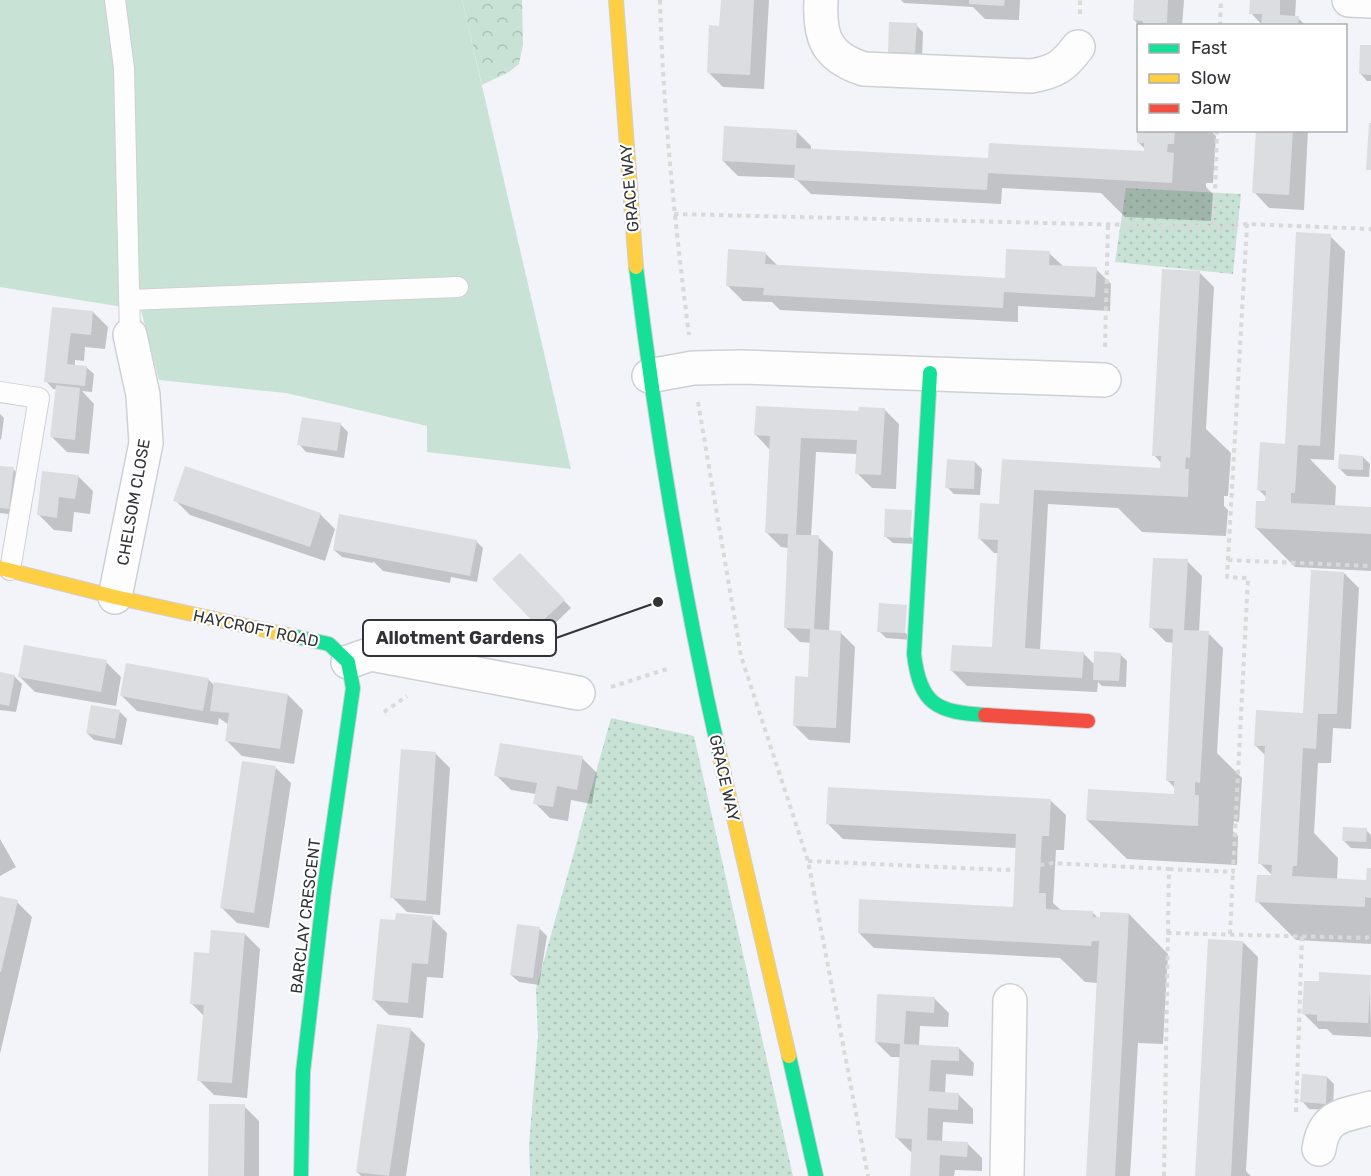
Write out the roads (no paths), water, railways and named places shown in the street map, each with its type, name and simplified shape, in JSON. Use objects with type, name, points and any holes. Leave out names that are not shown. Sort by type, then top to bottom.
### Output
[{"type":"street","name":"GRACE WAY","points":[[616,0],[633,240],[649,376],[699,664],[816,1176]]},
{"type":"street","points":[[821,0],[820,21],[827,44],[836,56],[864,69],[1031,76],[1047,74],[1058,69],[1078,47]]},
{"type":"street","points":[[1349,0],[1371,1]]},
{"type":"street","name":"CHELSOM CLOSE","points":[[115,597],[146,443],[143,395],[130,335]]},
{"type":"street","points":[[649,376],[693,368],[742,367],[1104,380]]},
{"type":"street","points":[[930,373],[914,654],[918,682],[925,694],[941,709],[957,713],[1088,721]]},
{"type":"street","name":"HAYCROFT ROAD","points":[[5,569],[115,597],[329,644],[348,662]]},
{"type":"street","points":[[348,662],[371,654],[578,693]]},
{"type":"street","name":"BARCLAY CRESCENT","points":[[301,1176],[303,1072],[324,890],[353,688],[348,662]]},
{"type":"street","points":[[1007,1176],[1010,1001]]},
{"type":"street","points":[[1321,1138],[1331,1121],[1371,1108]]},
{"type":"lane","points":[[115,0],[124,68],[130,335]]},
{"type":"lane","points":[[129,300],[458,287]]},
{"type":"lane","points":[[0,392],[39,398],[5,569]]},
{"type":"place","name":"Allotment Gardens","points":[[658,602]]}]
